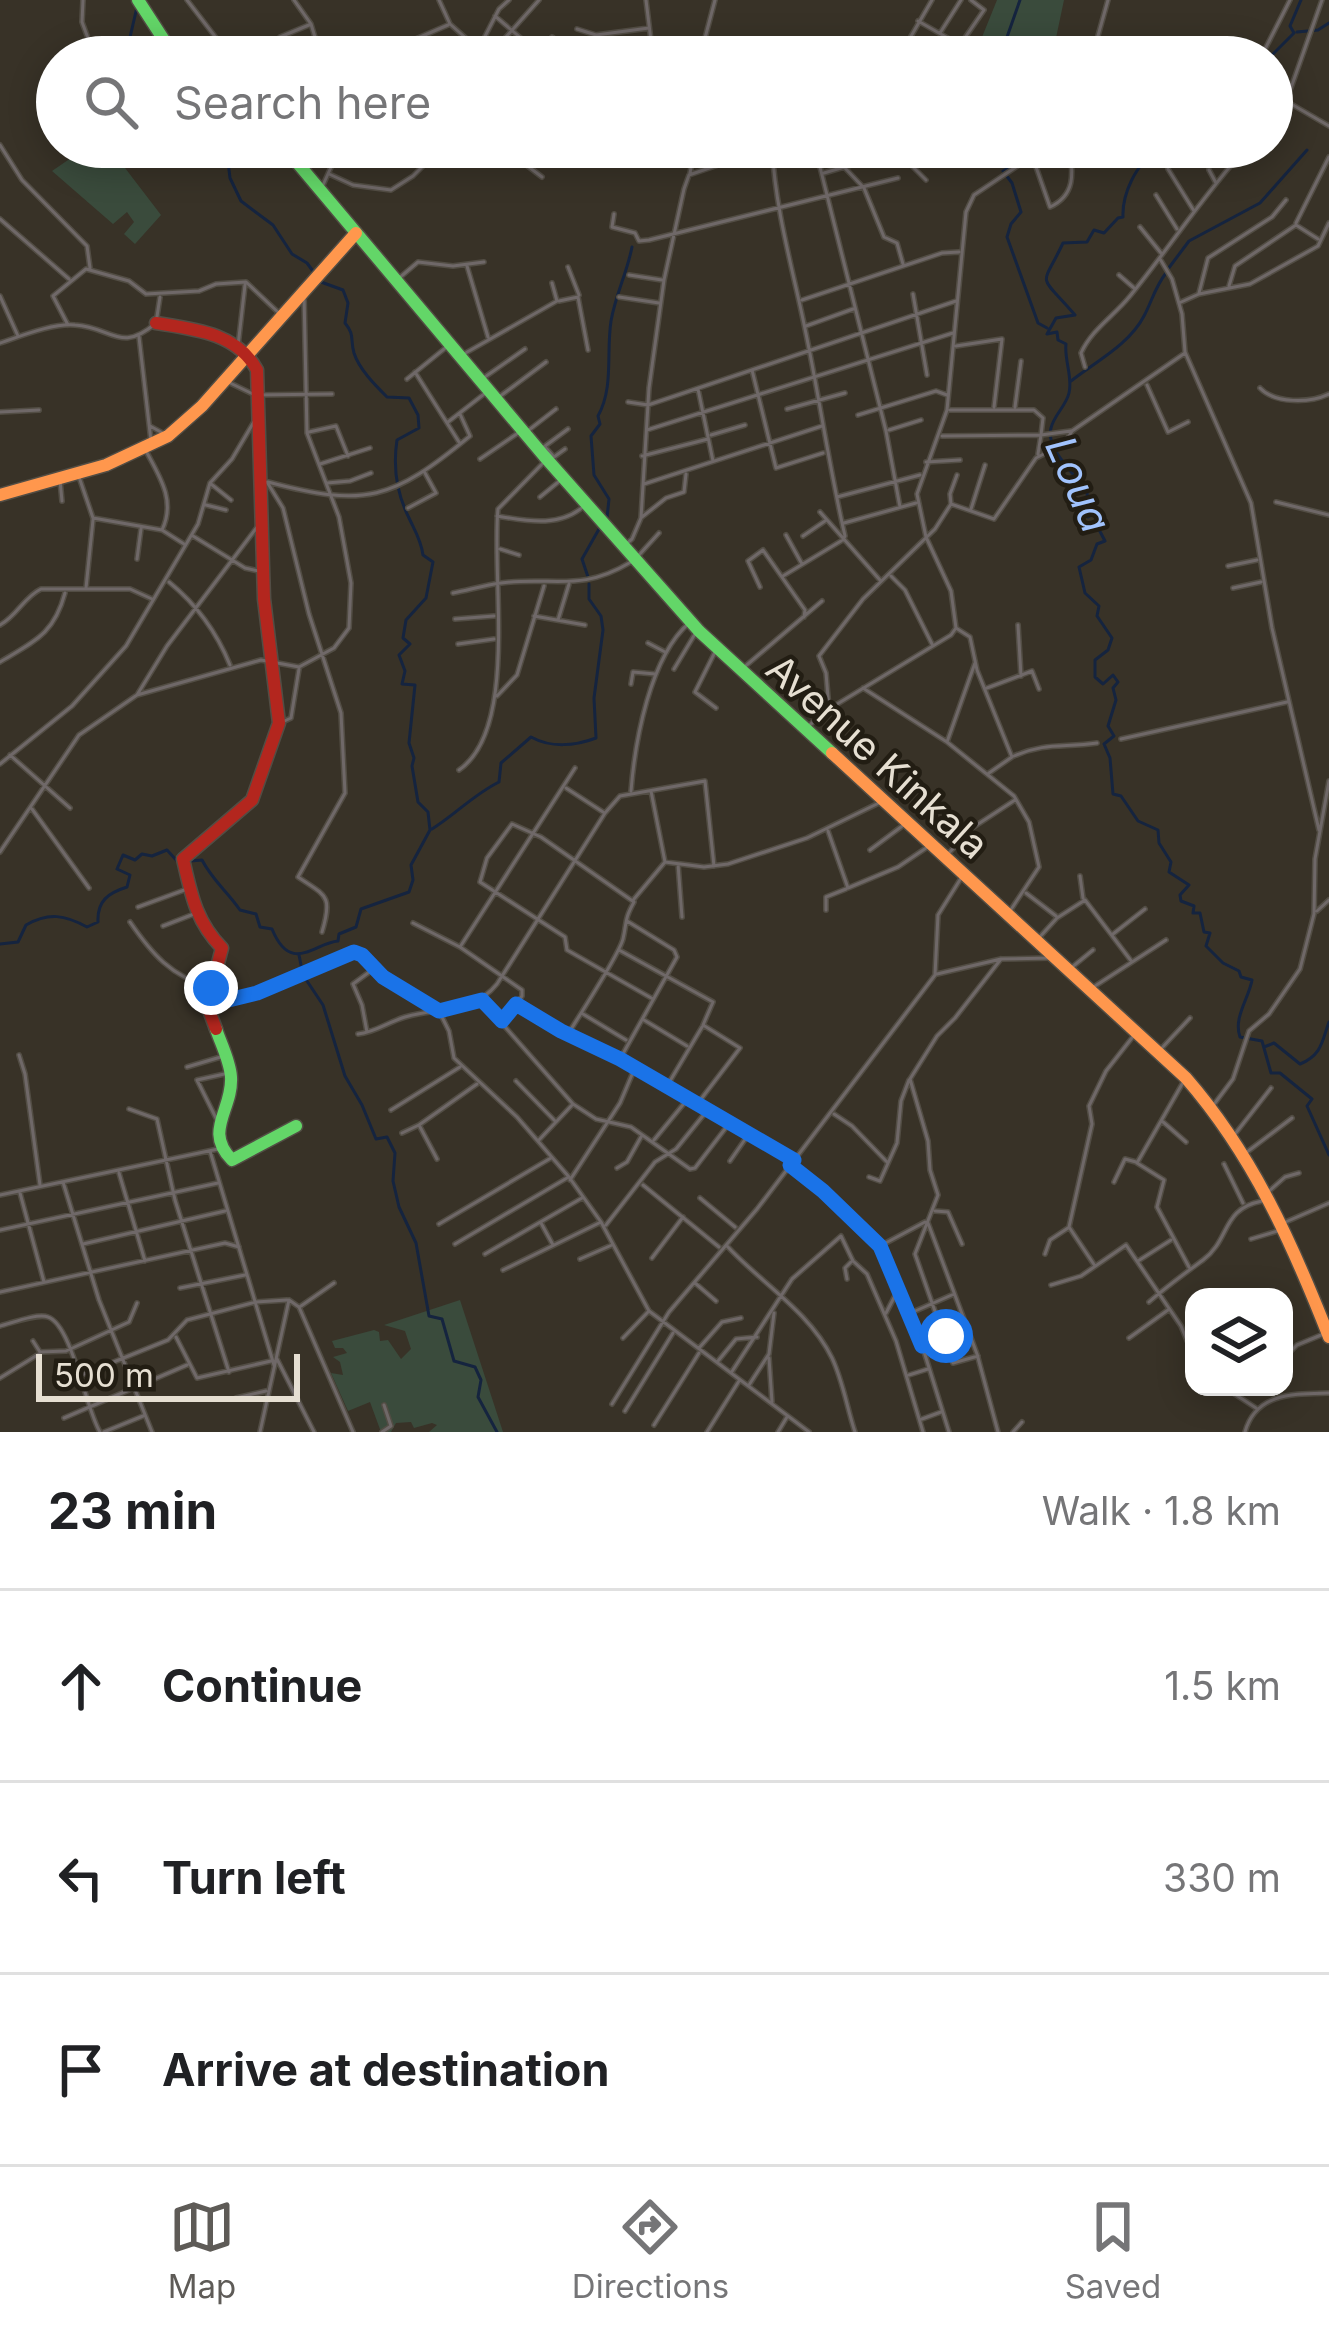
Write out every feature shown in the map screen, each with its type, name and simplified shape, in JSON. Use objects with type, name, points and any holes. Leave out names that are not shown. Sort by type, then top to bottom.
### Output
[{"type":"main road","points":[[138,0],[161,36]]},
{"type":"main road","name":"Avenue Kinkala","points":[[301,168],[694,626],[1212,1107],[1246,1154],[1328,1335]]},
{"type":"main road","points":[[0,496],[78,474],[168,436],[356,233]]},
{"type":"main road","points":[[156,323],[211,335],[243,352],[256,370],[255,419],[264,481],[262,572],[279,723],[252,800],[183,863],[196,914],[222,948],[208,1005],[231,1072],[215,1149],[232,1160],[296,1126]]},
{"type":"street","points":[[83,0],[87,36]]},
{"type":"street","points":[[187,0],[215,36]]},
{"type":"street","points":[[294,0],[315,36]]},
{"type":"street","points":[[439,0],[450,24],[463,36]]},
{"type":"street","points":[[485,36],[509,0]]},
{"type":"street","points":[[509,36],[539,0]]},
{"type":"street","points":[[646,0],[651,36]]},
{"type":"street","points":[[706,36],[715,0]]},
{"type":"street","points":[[909,36],[932,0]]},
{"type":"street","points":[[940,33],[961,0]]},
{"type":"street","points":[[967,36],[984,10],[971,0]]},
{"type":"street","points":[[1098,36],[1108,0]]},
{"type":"street","points":[[1272,36],[1290,0]]},
{"type":"street","points":[[1293,81],[1322,0]]},
{"type":"street","points":[[495,16],[519,36]]},
{"type":"street","points":[[918,21],[944,36]]},
{"type":"street","points":[[284,36],[311,24]]},
{"type":"street","points":[[422,36],[450,24]]},
{"type":"street","points":[[578,29],[596,35],[650,28]]},
{"type":"street","points":[[1293,105],[1329,126]]},
{"type":"street","points":[[0,145],[22,180],[87,246],[90,270]]},
{"type":"street","points":[[1228,290],[1232,269],[1296,225],[1329,157]]},
{"type":"street","points":[[319,190],[330,168]]},
{"type":"street","points":[[329,174],[353,184],[391,190],[421,168]]},
{"type":"street","points":[[530,168],[542,177]]},
{"type":"street","points":[[623,547],[641,518],[642,456],[664,280],[690,168]]},
{"type":"street","points":[[689,175],[709,168]]},
{"type":"street","points":[[771,168],[842,540]]},
{"type":"street","points":[[820,168],[886,431],[900,507]]},
{"type":"street","points":[[822,174],[845,168],[864,188],[884,237],[898,243],[904,266]]},
{"type":"street","points":[[914,168],[926,180]]},
{"type":"street","points":[[1012,757],[970,637],[956,628],[951,591],[926,537],[917,502],[926,462],[947,410],[960,252],[969,203],[1013,168]]},
{"type":"street","points":[[1036,168],[1050,207],[1069,194],[1071,168]]},
{"type":"street","points":[[1085,367],[1082,349],[1135,290],[1230,168]]},
{"type":"street","points":[[1168,169],[1195,213]]},
{"type":"street","points":[[1209,170],[1217,184]]},
{"type":"street","points":[[614,214],[612,227],[637,234],[639,241],[898,178]]},
{"type":"street","points":[[1156,195],[1178,230]]},
{"type":"street","points":[[1199,295],[1208,257],[1272,217],[1286,200]]},
{"type":"street","points":[[0,218],[70,280]]},
{"type":"street","points":[[1179,303],[1244,287],[1310,252],[1329,223]]},
{"type":"street","points":[[1296,225],[1320,240]]},
{"type":"street","points":[[1140,227],[1172,279],[1186,352],[1251,503],[1263,581],[1319,830]]},
{"type":"street","points":[[1320,240],[1329,236]]},
{"type":"street","points":[[799,302],[946,251],[960,252]]},
{"type":"street","points":[[397,280],[421,262],[484,262]]},
{"type":"street","points":[[466,264],[488,339]]},
{"type":"street","points":[[568,267],[588,350]]},
{"type":"street","points":[[68,325],[52,296],[81,271],[90,270],[128,281],[143,294],[246,282],[282,316]]},
{"type":"street","points":[[629,275],[664,280]]},
{"type":"street","points":[[1119,275],[1135,290]]},
{"type":"street","points":[[243,352],[246,282]]},
{"type":"street","points":[[552,283],[557,302]]},
{"type":"street","points":[[0,852],[87,727],[136,694],[261,660],[299,668],[343,638],[351,620],[351,583],[340,518],[308,433],[304,293]]},
{"type":"street","points":[[913,294],[927,375]]},
{"type":"street","points":[[0,343],[68,325],[118,339],[139,335],[156,323],[160,295]]},
{"type":"street","points":[[0,296],[18,338]]},
{"type":"street","points":[[460,356],[557,302],[578,297]]},
{"type":"street","points":[[619,298],[661,303]]},
{"type":"street","points":[[628,402],[648,404],[957,300]]},
{"type":"street","points":[[804,327],[854,309]]},
{"type":"street","points":[[646,430],[955,333]]},
{"type":"street","points":[[139,335],[148,448],[166,489],[168,516],[162,530]]},
{"type":"street","points":[[954,347],[1002,339],[994,409]]},
{"type":"street","points":[[406,379],[451,344]]},
{"type":"street","points":[[448,422],[489,390],[525,350]]},
{"type":"street","points":[[940,436],[1072,431],[1186,352]]},
{"type":"street","points":[[1015,409],[1021,361]]},
{"type":"street","points":[[489,390],[546,362]]},
{"type":"street","points":[[752,368],[777,469],[826,452]]},
{"type":"street","points":[[415,372],[460,443]]},
{"type":"street","points":[[224,380],[255,395],[332,394]]},
{"type":"street","points":[[1146,383],[1168,432],[1188,422]]},
{"type":"street","points":[[698,387],[713,461]]},
{"type":"street","points":[[1260,388],[1274,399],[1318,399],[1329,394]]},
{"type":"street","points":[[858,415],[935,391],[947,396]]},
{"type":"street","points":[[787,409],[844,393]]},
{"type":"street","points":[[459,770],[484,740],[496,697],[497,516],[556,409]]},
{"type":"street","points":[[947,410],[1015,409],[1041,414],[1047,434],[994,519],[952,504]]},
{"type":"street","points":[[0,412],[39,410]]},
{"type":"street","points":[[264,481],[330,498],[370,495],[424,472],[471,434],[460,414]]},
{"type":"street","points":[[0,764],[94,684],[126,646],[192,535],[210,483],[232,459],[255,419]]},
{"type":"street","points":[[886,431],[921,420]]},
{"type":"street","points":[[148,425],[168,436]]},
{"type":"street","points":[[642,456],[745,425]]},
{"type":"street","points":[[308,433],[337,426],[348,456]]},
{"type":"street","points":[[642,485],[822,426]]},
{"type":"street","points":[[480,459],[535,445],[568,429]]},
{"type":"street","points":[[1036,458],[1065,443],[1072,431]]},
{"type":"street","points":[[535,445],[554,458],[565,449]]},
{"type":"street","points":[[319,464],[370,448]]},
{"type":"street","points":[[926,462],[960,460]]},
{"type":"street","points":[[970,511],[985,465]]},
{"type":"street","points":[[408,508],[436,493],[424,472]]},
{"type":"street","points":[[641,518],[667,498],[684,492],[686,472]]},
{"type":"street","points":[[325,482],[350,481],[371,473]]},
{"type":"street","points":[[78,474],[93,518],[86,590]]},
{"type":"street","points":[[837,497],[922,475]]},
{"type":"street","points":[[829,709],[826,673],[818,659],[863,599],[952,504],[957,475]]},
{"type":"street","points":[[541,496],[564,478]]},
{"type":"street","points":[[60,479],[62,501]]},
{"type":"street","points":[[264,481],[283,508],[309,614],[341,713],[345,793],[298,877],[327,899],[322,932]]},
{"type":"street","points":[[210,483],[231,500]]},
{"type":"street","points":[[842,524],[917,502]]},
{"type":"street","points":[[1276,502],[1329,515]]},
{"type":"street","points":[[497,516],[550,521],[586,504]]},
{"type":"street","points":[[204,505],[226,511]]},
{"type":"street","points":[[820,512],[881,581]]},
{"type":"street","points":[[93,518],[162,530],[186,545]]},
{"type":"street","points":[[803,536],[827,520]]},
{"type":"street","points":[[136,694],[230,558],[262,521]]},
{"type":"street","points":[[137,559],[142,527]]},
{"type":"street","points":[[453,593],[498,583],[570,583],[612,573],[635,560],[659,533]]},
{"type":"street","points":[[192,535],[262,572]]},
{"type":"street","points":[[786,535],[802,564]]},
{"type":"street","points":[[783,576],[842,540]]},
{"type":"street","points":[[498,549],[519,555]]},
{"type":"street","points":[[760,587],[748,561],[763,550],[805,610],[805,617]]},
{"type":"street","points":[[1228,566],[1259,560]]},
{"type":"street","points":[[889,574],[905,590],[932,646]]},
{"type":"street","points":[[168,581],[195,608],[230,667]]},
{"type":"street","points":[[1233,588],[1263,581]]},
{"type":"street","points":[[557,621],[570,583]]},
{"type":"street","points":[[496,697],[516,677],[545,584]]},
{"type":"street","points":[[0,625],[16,616],[36,590],[130,589],[154,600]]},
{"type":"street","points":[[0,662],[49,631],[66,591]]},
{"type":"street","points":[[741,670],[823,601]]},
{"type":"street","points":[[455,620],[496,616]]},
{"type":"street","points":[[534,616],[585,625]]},
{"type":"street","points":[[1018,625],[1021,676]]},
{"type":"street","points":[[630,793],[638,738],[657,674],[673,637],[694,626]]},
{"type":"street","points":[[674,669],[694,626]]},
{"type":"street","points":[[805,729],[956,628]]},
{"type":"street","points":[[458,644],[495,639]]},
{"type":"street","points":[[648,643],[666,653]]},
{"type":"street","points":[[716,708],[694,692],[717,648]]},
{"type":"street","points":[[947,742],[976,661]]},
{"type":"street","points":[[279,723],[291,718],[299,668]]},
{"type":"street","points":[[631,684],[633,672],[657,674]]},
{"type":"street","points":[[986,688],[1033,672],[1039,689]]},
{"type":"street","points":[[863,688],[947,742],[1016,799],[1029,822],[1040,864],[1007,915]]},
{"type":"street","points":[[1121,739],[1289,702]]},
{"type":"street","points":[[988,773],[1012,757],[1050,743],[1097,743]]},
{"type":"street","points":[[10,754],[70,808]]},
{"type":"street","points":[[460,947],[575,768]]},
{"type":"street","points":[[358,1034],[400,1018],[482,1000],[615,800],[630,793],[705,781],[714,866]]},
{"type":"street","points":[[1212,1107],[1233,1079],[1244,1040],[1294,981],[1314,914],[1319,830],[1329,781]]},
{"type":"street","points":[[563,786],[605,813]]},
{"type":"street","points":[[651,791],[665,862]]},
{"type":"street","points":[[945,858],[972,828],[1016,799]]},
{"type":"street","points":[[665,862],[714,866],[827,830],[883,801]]},
{"type":"street","points":[[31,807],[89,888]]},
{"type":"street","points":[[870,850],[907,823]]},
{"type":"street","points":[[633,901],[534,832],[512,824],[482,868],[480,882],[565,938],[567,950],[653,999]]},
{"type":"street","points":[[827,830],[848,888]]},
{"type":"street","points":[[826,910],[826,897],[898,867],[931,845]]},
{"type":"street","points":[[568,1034],[623,939],[624,919],[633,901],[665,862]]},
{"type":"street","points":[[678,862],[682,916]]},
{"type":"street","points":[[612,1404],[662,1322],[832,1113],[935,975],[938,915],[964,875]]},
{"type":"street","points":[[1080,876],[1084,900],[1132,962]]},
{"type":"street","points":[[138,907],[189,889]]},
{"type":"street","points":[[1024,892],[1058,918]]},
{"type":"street","points":[[1036,942],[1084,900]]},
{"type":"street","points":[[1314,914],[1329,900]]},
{"type":"street","points":[[1114,934],[1145,909]]},
{"type":"street","points":[[163,926],[196,914]]},
{"type":"street","points":[[620,1059],[676,951],[624,919]]},
{"type":"street","points":[[130,922],[166,967],[211,988]]},
{"type":"street","points":[[413,923],[460,947],[522,990],[502,1021]]},
{"type":"street","points":[[1089,990],[1166,940]]},
{"type":"street","points":[[617,949],[714,1004],[666,1088]]},
{"type":"street","points":[[1068,970],[1093,950]]},
{"type":"street","points":[[208,1005],[257,993],[354,952],[362,955],[374,969],[439,1011],[449,1031],[451,1052],[538,1141],[583,1197],[649,1311],[809,1432]]},
{"type":"street","points":[[935,975],[1001,959],[1055,958]]},
{"type":"street","points":[[869,1177],[880,1181],[897,1143],[901,1101],[910,1078],[937,1036],[1001,959]]},
{"type":"street","points":[[368,1033],[353,984],[374,969]]},
{"type":"street","points":[[482,1000],[573,1104],[596,1119],[632,1127],[694,1169],[729,1124]]},
{"type":"street","points":[[516,1004],[620,1059],[792,1163],[880,1246],[910,1313],[949,1432]]},
{"type":"street","points":[[581,1014],[629,1042]]},
{"type":"street","points":[[1157,1052],[1190,1018]]},
{"type":"street","points":[[642,1019],[689,1048]]},
{"type":"street","points":[[696,1105],[740,1050],[703,1025]]},
{"type":"street","points":[[1045,1254],[1050,1240],[1069,1227],[1092,1124],[1089,1106],[1106,1071],[1136,1033]]},
{"type":"street","points":[[19,1055],[26,1074],[40,1186]]},
{"type":"street","points":[[187,1067],[226,1056]]},
{"type":"street","points":[[391,1110],[461,1066]]},
{"type":"street","points":[[455,1244],[569,1179],[625,1095],[633,1068]]},
{"type":"street","points":[[220,1125],[197,1080],[231,1072]]},
{"type":"street","points":[[910,1078],[938,1188],[934,1211],[915,1254],[955,1365],[978,1356]]},
{"type":"street","points":[[1137,1163],[1186,1078]]},
{"type":"street","points":[[516,1081],[556,1122]]},
{"type":"street","points":[[402,1133],[478,1083]]},
{"type":"street","points":[[1234,1135],[1270,1088]]},
{"type":"street","points":[[653,1142],[687,1100]]},
{"type":"street","points":[[538,1141],[573,1104]]},
{"type":"street","points":[[129,1109],[157,1119],[173,1192],[229,1372]]},
{"type":"street","points":[[503,1270],[603,1225],[655,1162],[670,1154],[707,1110]]},
{"type":"street","points":[[832,1113],[852,1126],[888,1163]]},
{"type":"street","points":[[1246,1154],[1292,1118]]},
{"type":"street","points":[[1161,1120],[1186,1142]]},
{"type":"street","points":[[419,1125],[437,1159]]},
{"type":"street","points":[[616,1168],[627,1162],[642,1136]]},
{"type":"street","points":[[730,1161],[747,1136]]},
{"type":"street","points":[[0,1195],[215,1149],[227,1211],[274,1362],[314,1432]]},
{"type":"street","points":[[439,1224],[552,1157]]},
{"type":"street","points":[[1114,1182],[1125,1159],[1164,1180],[1156,1201],[1189,1267]]},
{"type":"street","points":[[1224,1164],[1244,1204]]},
{"type":"street","points":[[119,1171],[145,1261]]},
{"type":"street","points":[[1149,1303],[1206,1258],[1244,1204],[1264,1197],[1285,1177],[1299,1173]]},
{"type":"street","points":[[63,1182],[110,1331],[152,1432]]},
{"type":"street","points":[[0,1230],[220,1183]]},
{"type":"street","points":[[641,1183],[783,1297],[832,1358],[855,1432]]},
{"type":"street","points":[[20,1191],[44,1282]]},
{"type":"street","points":[[485,1254],[583,1197]]},
{"type":"street","points":[[700,1198],[738,1229]]},
{"type":"street","points":[[1251,1239],[1329,1203]]},
{"type":"street","points":[[82,1244],[227,1211]]},
{"type":"street","points":[[934,1211],[948,1212],[962,1244]]},
{"type":"street","points":[[652,1258],[684,1216]]},
{"type":"street","points":[[541,1221],[554,1245]]},
{"type":"street","points":[[880,1246],[927,1221]]},
{"type":"street","points":[[927,1221],[969,1328],[998,1432]]},
{"type":"street","points":[[1069,1227],[1095,1265]]},
{"type":"street","points":[[731,1372],[804,1265],[836,1237],[842,1238],[853,1261],[867,1274],[885,1316],[923,1432]]},
{"type":"street","points":[[1137,1261],[1172,1239]]},
{"type":"street","points":[[0,1292],[225,1243],[239,1247]]},
{"type":"street","points":[[580,1259],[614,1244]]},
{"type":"street","points":[[1052,1285],[1081,1276],[1124,1244],[1160,1293],[1185,1339]]},
{"type":"street","points":[[847,1279],[844,1268],[853,1261]]},
{"type":"street","points":[[180,1288],[247,1275]]},
{"type":"street","points":[[694,1281],[716,1301]]},
{"type":"street","points":[[298,1307],[334,1283]]},
{"type":"street","points":[[885,1316],[899,1288]]},
{"type":"street","points":[[910,1313],[956,1294]]},
{"type":"street","points":[[260,1432],[289,1300]]},
{"type":"street","points":[[79,1376],[175,1334],[187,1320],[256,1302],[289,1300],[298,1307],[353,1432]]},
{"type":"street","points":[[893,1300],[905,1303]]},
{"type":"street","points":[[0,1378],[40,1352],[69,1349],[131,1321],[136,1304]]},
{"type":"street","points":[[1130,1339],[1170,1309]]},
{"type":"street","points":[[623,1338],[649,1311]]},
{"type":"street","points":[[772,1402],[768,1357],[774,1311]]},
{"type":"street","points":[[0,1326],[47,1316],[69,1349],[104,1432],[145,1415]]},
{"type":"street","points":[[654,1425],[699,1350],[722,1322],[741,1318]]},
{"type":"street","points":[[922,1346],[969,1328]]},
{"type":"street","points":[[625,1411],[674,1331]]},
{"type":"street","points":[[175,1334],[196,1378],[274,1362]]},
{"type":"street","points":[[1293,1349],[1328,1335]]},
{"type":"street","points":[[717,1363],[738,1338],[757,1336]]},
{"type":"street","points":[[33,1341],[40,1352]]},
{"type":"street","points":[[748,1385],[768,1357]]},
{"type":"street","points":[[64,1418],[187,1365]]},
{"type":"street","points":[[907,1375],[930,1369]]},
{"type":"street","points":[[707,1432],[740,1379]]},
{"type":"street","points":[[236,1398],[268,1391]]},
{"type":"street","points":[[1246,1432],[1257,1409],[1284,1395],[1329,1394]]},
{"type":"street","points":[[1238,1396],[1257,1409]]},
{"type":"street","points":[[382,1432],[391,1426],[384,1405]]},
{"type":"street","points":[[919,1420],[943,1412]]},
{"type":"street","points":[[778,1432],[788,1416]]},
{"type":"street","points":[[1013,1432],[1022,1422]]},
{"type":"green space","points":[[997,0],[1064,0],[1056,36],[982,36]]},
{"type":"green space","points":[[125,168],[161,215],[135,244],[124,234],[134,222],[127,212],[113,224],[52,171]]},
{"type":"green space","points":[[460,1300],[503,1432],[429,1432],[437,1425],[414,1428],[411,1422],[396,1423],[391,1432],[381,1432],[370,1402],[348,1411],[331,1373],[343,1375],[340,1362],[333,1357],[347,1353],[332,1341],[374,1330],[401,1359],[411,1349],[405,1331],[384,1325]]},
{"type":"waterway","points":[[1007,36],[1020,0]]},
{"type":"waterway","name":"Loua","points":[[1291,36],[1290,26],[1301,0]]},
{"type":"waterway","points":[[130,36],[137,7]]},
{"type":"waterway","points":[[1297,32],[1318,30],[1329,23]]},
{"type":"waterway","points":[[1293,166],[1307,150]]},
{"type":"waterway","points":[[229,168],[241,201],[273,225],[292,254],[315,274]]},
{"type":"waterway","points":[[1008,168],[1003,171],[1021,212],[1007,237],[1038,323],[1047,328]]},
{"type":"waterway","name":"Loua","points":[[1140,168],[1125,199],[1123,217],[1104,233],[1094,230],[1087,242],[1063,243],[1046,280],[1075,315],[1056,318],[1047,334],[1057,332],[1058,340],[1066,344],[1070,381],[1050,436],[1057,454],[1087,491],[1088,508],[1082,512],[1099,517],[1095,522],[1105,541],[1079,567],[1085,593],[1099,606],[1097,616],[1112,638],[1108,650],[1095,660],[1095,677],[1103,684],[1113,675],[1118,682],[1108,726],[1114,736],[1104,744],[1113,794],[1121,796],[1138,821],[1158,830],[1159,843],[1171,862],[1169,872],[1189,885],[1181,901],[1194,906],[1204,932],[1210,933],[1206,946],[1241,977],[1252,980],[1240,1015],[1240,1037],[1262,1041],[1271,1073],[1280,1073],[1312,1099],[1307,1106],[1329,1155]]},
{"type":"waterway","points":[[1168,269],[1189,241],[1260,203],[1291,168]]},
{"type":"waterway","points":[[607,518],[609,499],[594,475],[591,436],[600,424],[611,321],[632,247]]},
{"type":"waterway","points":[[1071,381],[1130,336],[1166,273]]},
{"type":"waterway","points":[[0,944],[18,942],[26,925],[42,918],[64,918],[87,927],[98,922],[105,899],[127,887],[130,875],[117,869],[123,855],[135,860],[142,854],[167,850],[178,862],[202,860],[240,910],[256,914],[260,927],[272,929],[279,943],[295,954],[338,941],[339,934],[356,927],[361,909],[409,892],[411,865],[430,830],[428,812],[418,802],[409,743],[415,685],[402,684],[405,671],[399,655],[410,644],[403,638],[406,620],[426,598],[433,562],[423,555],[405,509],[396,460],[397,440],[419,428],[418,415],[409,398],[387,397],[363,371],[345,323],[348,303],[343,290],[321,282]]},
{"type":"waterway","points":[[588,577],[582,559],[599,529]]},
{"type":"waterway","points":[[432,829],[499,782],[501,763],[531,737],[563,745],[596,738],[594,698],[603,630],[601,616],[589,599],[589,584]]},
{"type":"waterway","points":[[299,955],[303,975],[323,1005],[345,1076],[376,1139],[387,1137],[395,1153],[393,1181],[416,1243],[429,1316],[442,1319],[454,1361],[475,1367],[481,1380],[478,1397],[497,1432]]},
{"type":"waterway","points":[[1264,1047],[1274,1043],[1300,1064],[1317,1052],[1329,1022]]},
{"type":"traffic: fast","points":[[138,0],[161,36]]},
{"type":"traffic: fast","points":[[302,168],[544,456],[699,631],[832,753]]},
{"type":"traffic: fast","points":[[216,1029],[231,1077],[220,1139],[232,1160],[296,1126]]},
{"type":"traffic: slow","points":[[0,495],[106,465],[168,436],[202,406],[356,233]]},
{"type":"traffic: slow","points":[[832,753],[1186,1078],[1231,1138],[1269,1201],[1329,1337]]},
{"type":"traffic: jam","points":[[156,323],[226,340],[257,370],[264,599],[279,723],[252,800],[183,859],[200,918],[222,948],[207,1005],[216,1029]]},
{"type":"route","points":[[211,988],[208,1005],[257,993],[354,952],[383,977],[439,1011],[482,1000],[502,1021],[516,1004],[794,1160],[790,1165],[884,1251],[922,1346],[946,1336]]}]
